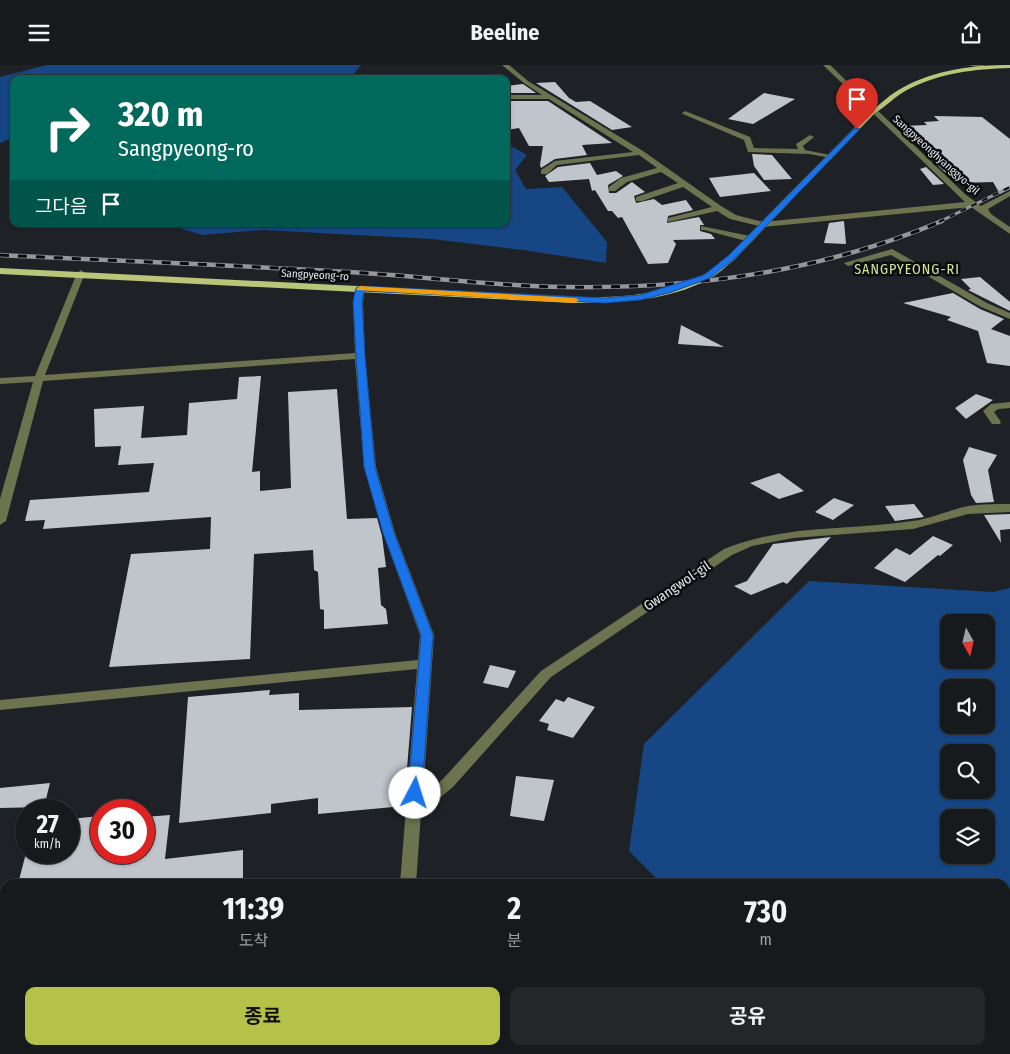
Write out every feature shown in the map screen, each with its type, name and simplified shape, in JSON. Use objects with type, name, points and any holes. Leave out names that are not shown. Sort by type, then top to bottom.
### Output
[{"type":"main road","name":"Sangpyeong-ro","points":[[17,271],[573,300],[605,301],[640,297],[707,276],[731,258],[873,112],[892,97],[926,80],[954,72],[984,67],[1010,66]]},
{"type":"street","points":[[506,65],[517,66]]},
{"type":"street","points":[[506,65],[549,97],[640,153],[733,217],[763,225],[973,204]]},
{"type":"street","name":"Sangpyeonghyanggyo-gil","points":[[826,65],[963,197],[1010,231]]},
{"type":"street","points":[[971,65],[984,67]]},
{"type":"street","points":[[510,97],[549,97]]},
{"type":"street","points":[[685,113],[747,139],[752,150],[803,152],[832,156]]},
{"type":"street","points":[[803,152],[800,146],[810,137]]},
{"type":"street","points":[[544,172],[555,163],[640,153]]},
{"type":"street","points":[[612,189],[624,180],[662,169]]},
{"type":"street","points":[[639,199],[683,184]]},
{"type":"street","points":[[988,215],[984,208],[1010,193]]},
{"type":"street","points":[[671,220],[718,208]]},
{"type":"street","points":[[704,228],[750,239]]},
{"type":"street","points":[[848,263],[892,252],[984,305],[1010,316]]},
{"type":"street","name":"Sangpyeong-ro","points":[[0,272],[17,271]]},
{"type":"street","points":[[0,521],[39,378],[81,273]]},
{"type":"street","points":[[360,288],[358,302],[360,356],[370,467],[389,533],[427,635],[408,879]]},
{"type":"street","points":[[0,381],[360,356]]},
{"type":"street","points":[[996,422],[988,411],[995,405],[1010,405]]},
{"type":"street","name":"Gwangwol-gil","points":[[413,811],[448,783],[546,674],[728,552],[746,543],[784,536],[888,529],[924,523],[968,510],[1010,508]]},
{"type":"street","points":[[0,705],[424,664]]},
{"type":"shaded area","points":[[47,65],[361,65],[353,75],[10,75],[10,139],[0,143],[0,77]]},
{"type":"shaded area","points":[[510,145],[527,155],[515,170],[526,189],[562,187],[607,242],[606,263],[530,251],[432,239],[263,230],[202,235],[177,227],[510,227]]},
{"type":"shaded area","points":[[809,581],[993,592],[1010,588],[1010,879],[657,879],[629,851],[644,744]]},
{"type":"building","points":[[555,82],[569,98],[576,102],[590,101],[632,127],[612,130],[536,83]]},
{"type":"building","points":[[523,84],[536,93],[510,93],[510,86]]},
{"type":"building","points":[[764,93],[795,99],[753,124],[728,119]]},
{"type":"building","points":[[510,101],[548,101],[612,143],[582,145],[587,155],[555,159],[541,168],[543,146],[529,146],[519,128],[510,129]]},
{"type":"building","points":[[934,116],[982,117],[1010,139],[1010,189],[1000,194],[993,182],[957,183],[935,163],[940,161],[902,126],[927,125],[924,122],[939,121]]},
{"type":"building","points":[[752,154],[772,155],[792,179],[764,180],[754,166]]},
{"type":"building","points":[[590,163],[597,175],[616,171],[623,176],[608,185],[609,193],[616,193],[632,182],[645,192],[634,196],[636,203],[654,199],[662,205],[686,200],[693,210],[668,216],[667,223],[699,217],[704,225],[700,225],[700,231],[711,234],[715,239],[673,240],[676,244],[668,263],[648,264],[622,217],[618,218],[612,211],[608,211],[595,190],[592,191],[589,179],[549,182],[545,176],[558,167]]},
{"type":"building","points":[[926,167],[944,184],[933,185],[920,169]]},
{"type":"building","points":[[754,173],[771,191],[720,197],[709,178]]},
{"type":"building","points":[[844,221],[846,244],[824,243],[829,223]]},
{"type":"building","points":[[980,277],[1010,302],[1010,311],[968,290],[971,289],[961,279]]},
{"type":"building","points":[[953,293],[980,309],[1004,319],[991,329],[1010,336],[1010,366],[987,363],[978,331],[947,320],[951,317],[903,303]]},
{"type":"building","points":[[681,325],[724,347],[678,344]]},
{"type":"building","points":[[261,376],[252,472],[260,471],[260,491],[291,488],[288,392],[337,389],[347,519],[377,518],[382,536],[386,567],[378,568],[381,605],[386,609],[388,624],[324,629],[324,610],[320,609],[318,572],[314,570],[313,550],[254,554],[250,659],[109,667],[131,554],[210,549],[211,517],[43,529],[45,520],[25,521],[30,500],[149,492],[154,463],[118,465],[121,446],[95,447],[94,409],[144,406],[141,438],[187,435],[189,403],[237,399],[239,377]]},
{"type":"building","points":[[976,394],[993,400],[966,419],[955,408]]},
{"type":"building","points":[[969,447],[997,455],[988,470],[994,502],[976,503],[971,495],[963,460]]},
{"type":"building","points":[[779,473],[804,491],[779,499],[750,483]]},
{"type":"building","points":[[834,498],[854,505],[833,520],[815,512]]},
{"type":"building","points":[[914,504],[924,517],[895,521],[885,506]]},
{"type":"building","points":[[1010,514],[1010,529],[1000,530],[1001,543],[984,515]]},
{"type":"building","points":[[933,536],[953,545],[905,582],[874,568],[896,548],[910,555]]},
{"type":"building","points":[[831,537],[787,584],[783,582],[751,595],[734,586],[747,581],[773,544]]},
{"type":"building","points":[[490,665],[516,671],[508,688],[483,683]]},
{"type":"building","points":[[270,690],[269,695],[299,693],[299,710],[412,707],[404,806],[318,814],[318,798],[271,804],[271,813],[179,823],[188,697]]},
{"type":"building","points":[[568,697],[595,707],[573,738],[547,730],[549,724],[539,721],[556,699],[564,702]]},
{"type":"building","points":[[516,776],[554,780],[544,821],[510,816]]},
{"type":"building","points":[[50,783],[46,799],[15,799],[15,808],[0,808],[0,788]]},
{"type":"building","points":[[170,815],[165,859],[243,850],[243,879],[19,879],[23,864],[80,864],[80,818],[90,817],[90,864],[155,864],[155,816]]},
{"type":"railway","points":[[939,222],[1010,187]]},
{"type":"railway","points":[[0,255],[349,272],[536,286],[612,287],[709,280],[803,265],[896,239],[942,221]]},
{"type":"slow traffic","points":[[360,289],[575,300]]},
{"type":"district","name":"SANGPYEONG-RI","points":[[907,269]]},
{"type":"route","points":[[415,793],[427,635],[389,533],[370,467],[360,356],[358,302],[360,288],[605,301],[640,297],[669,290],[707,276],[731,258],[824,165],[857,129]]}]
